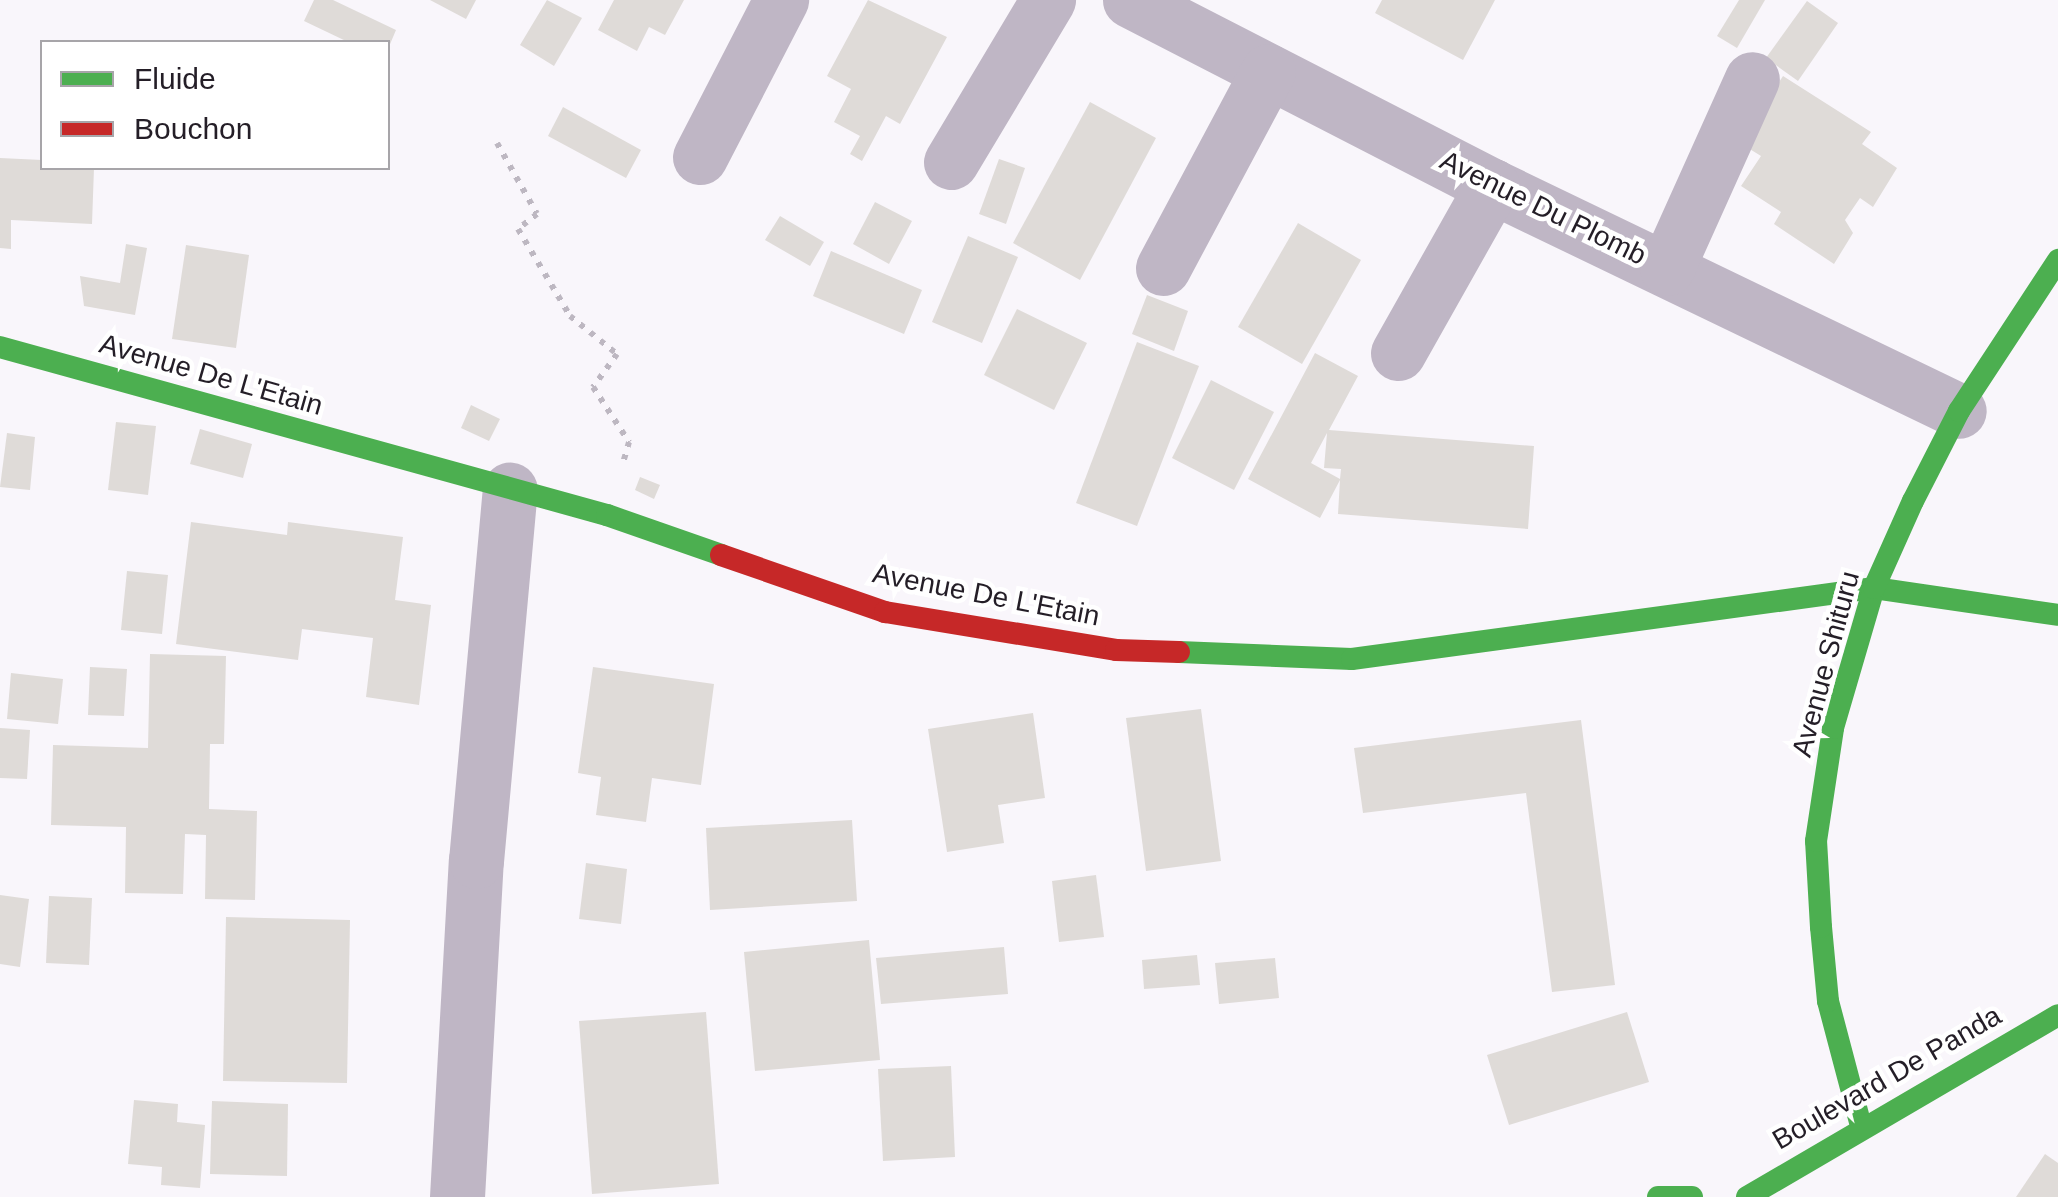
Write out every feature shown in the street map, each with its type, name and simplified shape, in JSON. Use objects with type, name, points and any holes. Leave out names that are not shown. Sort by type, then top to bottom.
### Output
[{"type":"street","points":[[700,158],[781,0]]},
{"type":"street","points":[[951,162],[1048,0]]},
{"type":"street","name":"Avenue Du Plomb","points":[[1130,0],[1492,186],[1959,411]]},
{"type":"street","points":[[1163,268],[1268,71]]},
{"type":"street","points":[[1667,268],[1752,79]]},
{"type":"street","points":[[1398,353],[1492,186]]},
{"type":"street","name":"Avenue Shituru","points":[[1861,1126],[1828,1001],[1816,841],[1833,728],[1874,588],[1959,411],[2058,260]]},
{"type":"street","name":"Avenue De L'Etain","points":[[0,347],[608,516],[884,612],[1116,650],[1352,659],[1874,588],[2058,615]]},
{"type":"street","points":[[457,1197],[476,861],[510,490]]},
{"type":"street","name":"Boulevard De Panda","points":[[1747,1197],[1861,1126],[2058,1016]]},
{"type":"street","points":[[1658,1197],[1692,1197]]},
{"type":"path","points":[[497,143],[537,214],[518,229],[570,316],[617,354],[593,387],[629,442],[608,516]]},
{"type":"building","points":[[314,0],[333,0],[396,30],[390,44],[390,40],[344,40],[304,21]]},
{"type":"building","points":[[430,0],[476,0],[466,19]]},
{"type":"building","points":[[547,0],[582,18],[554,66],[520,45]]},
{"type":"building","points":[[614,0],[684,0],[665,35],[649,27],[637,51],[598,30]]},
{"type":"building","points":[[868,0],[947,37],[900,124],[886,116],[862,161],[850,154],[860,136],[834,122],[851,89],[827,76]]},
{"type":"building","points":[[1382,0],[1495,0],[1463,60],[1375,13]]},
{"type":"building","points":[[1739,0],[1765,0],[1737,48],[1717,36]]},
{"type":"building","points":[[1807,1],[1838,23],[1798,81],[1766,58]]},
{"type":"building","points":[[1783,76],[1871,132],[1862,144],[1897,168],[1873,207],[1860,198],[1845,220],[1853,233],[1834,264],[1774,224],[1781,212],[1741,186],[1761,156],[1740,143]]},
{"type":"building","points":[[1090,102],[1156,138],[1080,280],[1013,243]]},
{"type":"building","points":[[563,107],[641,150],[626,178],[548,136]]},
{"type":"building","points":[[0,158],[40,160],[40,170],[94,170],[92,224],[11,220],[11,249],[0,248]]},
{"type":"building","points":[[999,159],[1025,168],[1006,224],[979,214]]},
{"type":"building","points":[[875,202],[912,221],[889,264],[853,244]]},
{"type":"building","points":[[780,216],[824,242],[810,266],[765,240]]},
{"type":"building","points":[[1298,223],[1361,260],[1302,364],[1238,327]]},
{"type":"building","points":[[968,236],[1018,257],[982,343],[932,322]]},
{"type":"building","points":[[126,244],[147,248],[135,315],[84,306],[80,276],[120,283]]},
{"type":"building","points":[[186,245],[249,255],[236,348],[172,339]]},
{"type":"building","points":[[831,251],[922,290],[904,334],[813,296]]},
{"type":"building","points":[[1147,295],[1188,311],[1174,351],[1132,334]]},
{"type":"building","points":[[1017,309],[1087,343],[1054,410],[984,375]]},
{"type":"building","points":[[1137,342],[1199,366],[1137,526],[1076,503]]},
{"type":"building","points":[[1315,353],[1358,376],[1329,430],[1534,446],[1528,529],[1338,514],[1340,480],[1320,518],[1248,479]],"holes":[[[1327,433],[1324,468],[1341,469],[1340,479],[1311,463]]]},
{"type":"building","points":[[1211,380],[1274,412],[1234,490],[1172,458]]},
{"type":"building","points":[[471,405],[500,419],[489,441],[461,428]]},
{"type":"building","points":[[116,422],[156,426],[148,495],[108,490]]},
{"type":"building","points":[[200,429],[252,444],[243,478],[190,464]]},
{"type":"building","points":[[7,433],[35,437],[30,490],[0,487]]},
{"type":"building","points":[[640,477],[660,485],[654,499],[635,490]]},
{"type":"building","points":[[191,522],[287,535],[288,522],[403,537],[395,600],[431,605],[419,705],[366,697],[373,638],[302,629],[298,660],[176,644]]},
{"type":"building","points":[[127,571],[168,575],[162,634],[121,630]]},
{"type":"building","points":[[150,654],[226,656],[224,744],[210,744],[209,809],[257,811],[255,900],[205,899],[206,835],[185,834],[183,894],[125,893],[126,827],[51,825],[53,745],[148,748]]},
{"type":"building","points":[[90,667],[127,669],[124,716],[88,715]]},
{"type":"building","points":[[593,667],[714,684],[701,785],[652,778],[646,822],[596,815],[601,777],[578,773]]},
{"type":"building","points":[[11,673],[63,679],[58,724],[7,719]]},
{"type":"building","points":[[1201,709],[1221,861],[1146,871],[1126,718]]},
{"type":"building","points":[[1033,713],[1045,798],[998,805],[1004,843],[947,852],[928,729]]},
{"type":"building","points":[[1581,720],[1615,985],[1552,992],[1526,793],[1363,813],[1354,748]]},
{"type":"building","points":[[0,728],[30,730],[27,779],[0,778]]},
{"type":"building","points":[[852,820],[857,901],[710,910],[706,828]]},
{"type":"building","points":[[586,863],[627,869],[621,924],[579,919]]},
{"type":"building","points":[[1096,875],[1104,937],[1059,942],[1052,881]]},
{"type":"building","points":[[0,895],[29,899],[20,967],[0,964]]},
{"type":"building","points":[[49,896],[92,898],[89,965],[46,963]]},
{"type":"building","points":[[226,917],[350,920],[347,1083],[223,1081]]},
{"type":"building","points":[[869,940],[880,1060],[755,1071],[744,952]]},
{"type":"building","points":[[1004,947],[1008,994],[881,1004],[876,958]]},
{"type":"building","points":[[1197,955],[1200,985],[1144,989],[1142,960]]},
{"type":"building","points":[[1275,958],[1279,998],[1219,1004],[1215,963]]},
{"type":"building","points":[[706,1012],[719,1184],[592,1194],[579,1021]]},
{"type":"building","points":[[1627,1012],[1649,1082],[1509,1125],[1487,1055]]},
{"type":"building","points":[[951,1066],[955,1157],[883,1161],[878,1069]]},
{"type":"building","points":[[134,1100],[178,1104],[177,1122],[205,1125],[200,1188],[161,1185],[162,1167],[128,1164]]},
{"type":"building","points":[[212,1101],[288,1104],[287,1176],[210,1174]]},
{"type":"building","points":[[2045,1154],[2058,1163],[2058,1197],[2016,1197]]},
{"type":"traffic: fast","points":[[1861,1126],[1828,1001],[1821,927],[1816,841],[1833,728],[1874,588],[1913,501],[1959,411],[2058,260]]},
{"type":"traffic: fast","points":[[0,347],[607,515],[721,555]]},
{"type":"traffic: fast","points":[[1179,652],[1352,659],[1874,588],[2058,615]]},
{"type":"traffic: fast","points":[[1747,1197],[2058,1015]]},
{"type":"traffic: fast","points":[[1658,1197],[1692,1197]]},
{"type":"traffic: jam","points":[[721,555],[885,612],[1116,650],[1179,652]]}]
